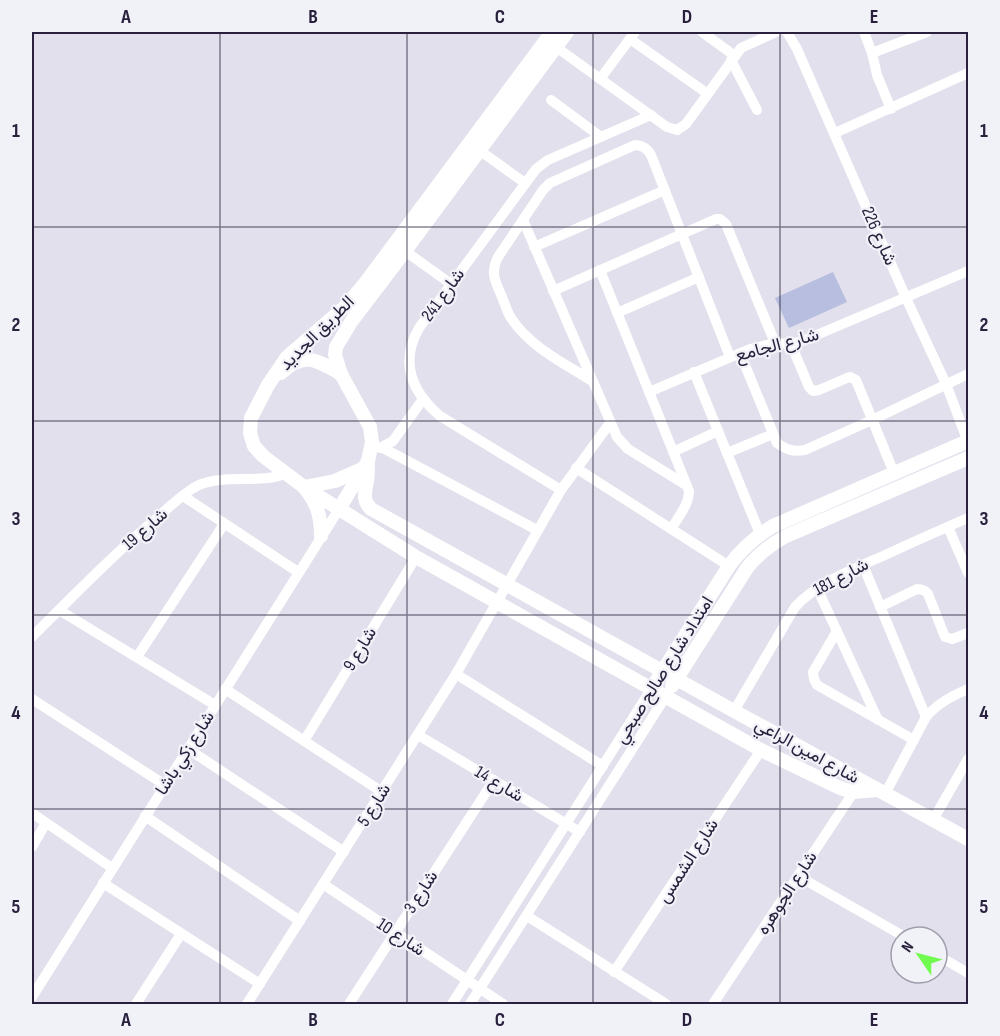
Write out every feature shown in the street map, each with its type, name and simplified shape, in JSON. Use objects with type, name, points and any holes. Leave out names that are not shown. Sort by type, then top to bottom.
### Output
[{"type":"street","name":"الطريق الجديد","points":[[339,509],[285,474],[263,456],[254,446],[250,433],[251,418],[268,385],[287,357],[346,306],[366,282],[552,32]]},
{"type":"street","name":"الطريق الجديد","points":[[372,457],[370,427],[341,374],[335,355],[336,347],[351,321],[567,32]]},
{"type":"street","points":[[702,32],[733,58],[757,110]]},
{"type":"street","points":[[556,47],[651,116],[677,130],[682,128],[741,48],[776,32]]},
{"type":"street","name":"شارع 226","points":[[791,32],[906,298],[946,384],[968,441]]},
{"type":"street","points":[[864,32],[877,75],[891,109]]},
{"type":"street","points":[[872,53],[927,32]]},
{"type":"street","points":[[600,79],[632,35],[708,94]]},
{"type":"street","points":[[835,133],[969,74]]},
{"type":"street","points":[[551,100],[601,137]]},
{"type":"street","name":"شارع 241","points":[[561,490],[441,416],[423,399],[413,381],[410,370],[410,348],[419,328],[536,169],[548,160],[651,116]]},
{"type":"street","points":[[592,381],[529,339],[519,328],[510,316],[495,283],[494,265],[543,190],[550,183],[635,145],[647,149],[651,155],[699,277],[777,443],[785,449],[795,452],[805,450],[969,374]]},
{"type":"street","points":[[479,150],[525,183]]},
{"type":"street","points":[[534,247],[664,190]]},
{"type":"street","points":[[553,291],[716,219],[724,221],[775,343]]},
{"type":"street","points":[[523,220],[617,437],[628,448],[686,484]]},
{"type":"street","points":[[405,251],[451,284]]},
{"type":"street","points":[[600,270],[689,491],[687,504],[671,529]]},
{"type":"street","name":"شارع الجامع","points":[[649,392],[759,346],[800,342],[969,271]]},
{"type":"street","points":[[617,313],[699,277]]},
{"type":"street","points":[[791,344],[811,389],[816,391],[847,378],[854,378],[858,383],[894,473]]},
{"type":"street","points":[[268,385],[298,361],[319,362],[341,374]]},
{"type":"street","points":[[694,372],[760,534]]},
{"type":"street","points":[[321,536],[318,509],[304,487],[335,481],[350,475],[393,441],[423,399]]},
{"type":"street","name":"شارع 5","points":[[247,1005],[456,674],[561,490],[610,423]]},
{"type":"street","points":[[673,452],[718,431]]},
{"type":"street","points":[[727,453],[773,434]]},
{"type":"street","name":"امتداد شارع صالح صبحي","points":[[452,1005],[729,566],[743,548],[773,526],[968,441]]},
{"type":"street","points":[[339,509],[372,457]]},
{"type":"street","points":[[372,457],[537,530]]},
{"type":"street","name":"شارع امين الراعي","points":[[372,457],[364,496],[371,509],[734,711],[857,786],[881,792]]},
{"type":"street","name":"امتداد شارع صالح صبحي","points":[[470,1005],[757,555],[786,536],[969,458]]},
{"type":"street","points":[[576,468],[729,566]]},
{"type":"street","name":"شارع 19","points":[[32,637],[132,539],[190,490],[204,483],[266,480],[285,474]]},
{"type":"street","points":[[183,496],[298,572]]},
{"type":"street","name":"شارع امين الراعي","points":[[339,509],[416,557],[761,750],[840,789],[857,786]]},
{"type":"street","name":"شارع زكي باشا","points":[[32,997],[339,509]]},
{"type":"street","name":"شارع 181","points":[[734,711],[801,600],[817,588],[863,565],[969,518]]},
{"type":"street","points":[[137,657],[224,524]]},
{"type":"street","points":[[948,527],[969,573]]},
{"type":"street","name":"شارع 9","points":[[304,741],[416,557]]},
{"type":"street","points":[[863,565],[926,717]]},
{"type":"street","points":[[817,588],[878,720]]},
{"type":"street","points":[[880,607],[921,589],[928,594],[945,637],[952,639],[969,633]]},
{"type":"street","points":[[59,610],[215,705]]},
{"type":"street","points":[[837,631],[813,672],[817,685],[914,740]]},
{"type":"street","points":[[456,674],[603,766]]},
{"type":"street","points":[[225,689],[382,792]]},
{"type":"street","points":[[967,693],[944,700],[926,717],[881,792],[969,839]]},
{"type":"street","points":[[32,699],[165,785]]},
{"type":"street","name":"شارع 14","points":[[418,735],[580,832]]},
{"type":"street","points":[[188,749],[344,852]]},
{"type":"street","name":"شارع الشمس","points":[[614,972],[761,750]]},
{"type":"street","points":[[933,820],[969,759]]},
{"type":"street","name":"شارع 3","points":[[349,1005],[494,780]]},
{"type":"street","name":"شارع الجوهره","points":[[713,1005],[857,786]]},
{"type":"street","points":[[32,813],[112,868]]},
{"type":"street","points":[[145,816],[300,921]]},
{"type":"street","points":[[32,847],[46,823]]},
{"type":"street","points":[[798,876],[889,928]]},
{"type":"street","points":[[102,883],[260,984]]},
{"type":"street","name":"شارع 10","points":[[323,884],[503,1005]]},
{"type":"street","points":[[527,916],[666,1005]]},
{"type":"street","points":[[136,1005],[181,934]]},
{"type":"street","points":[[949,962],[969,973]]},
{"type":"shaded area","points":[[833,272],[847,302],[789,328],[775,298]]}]
